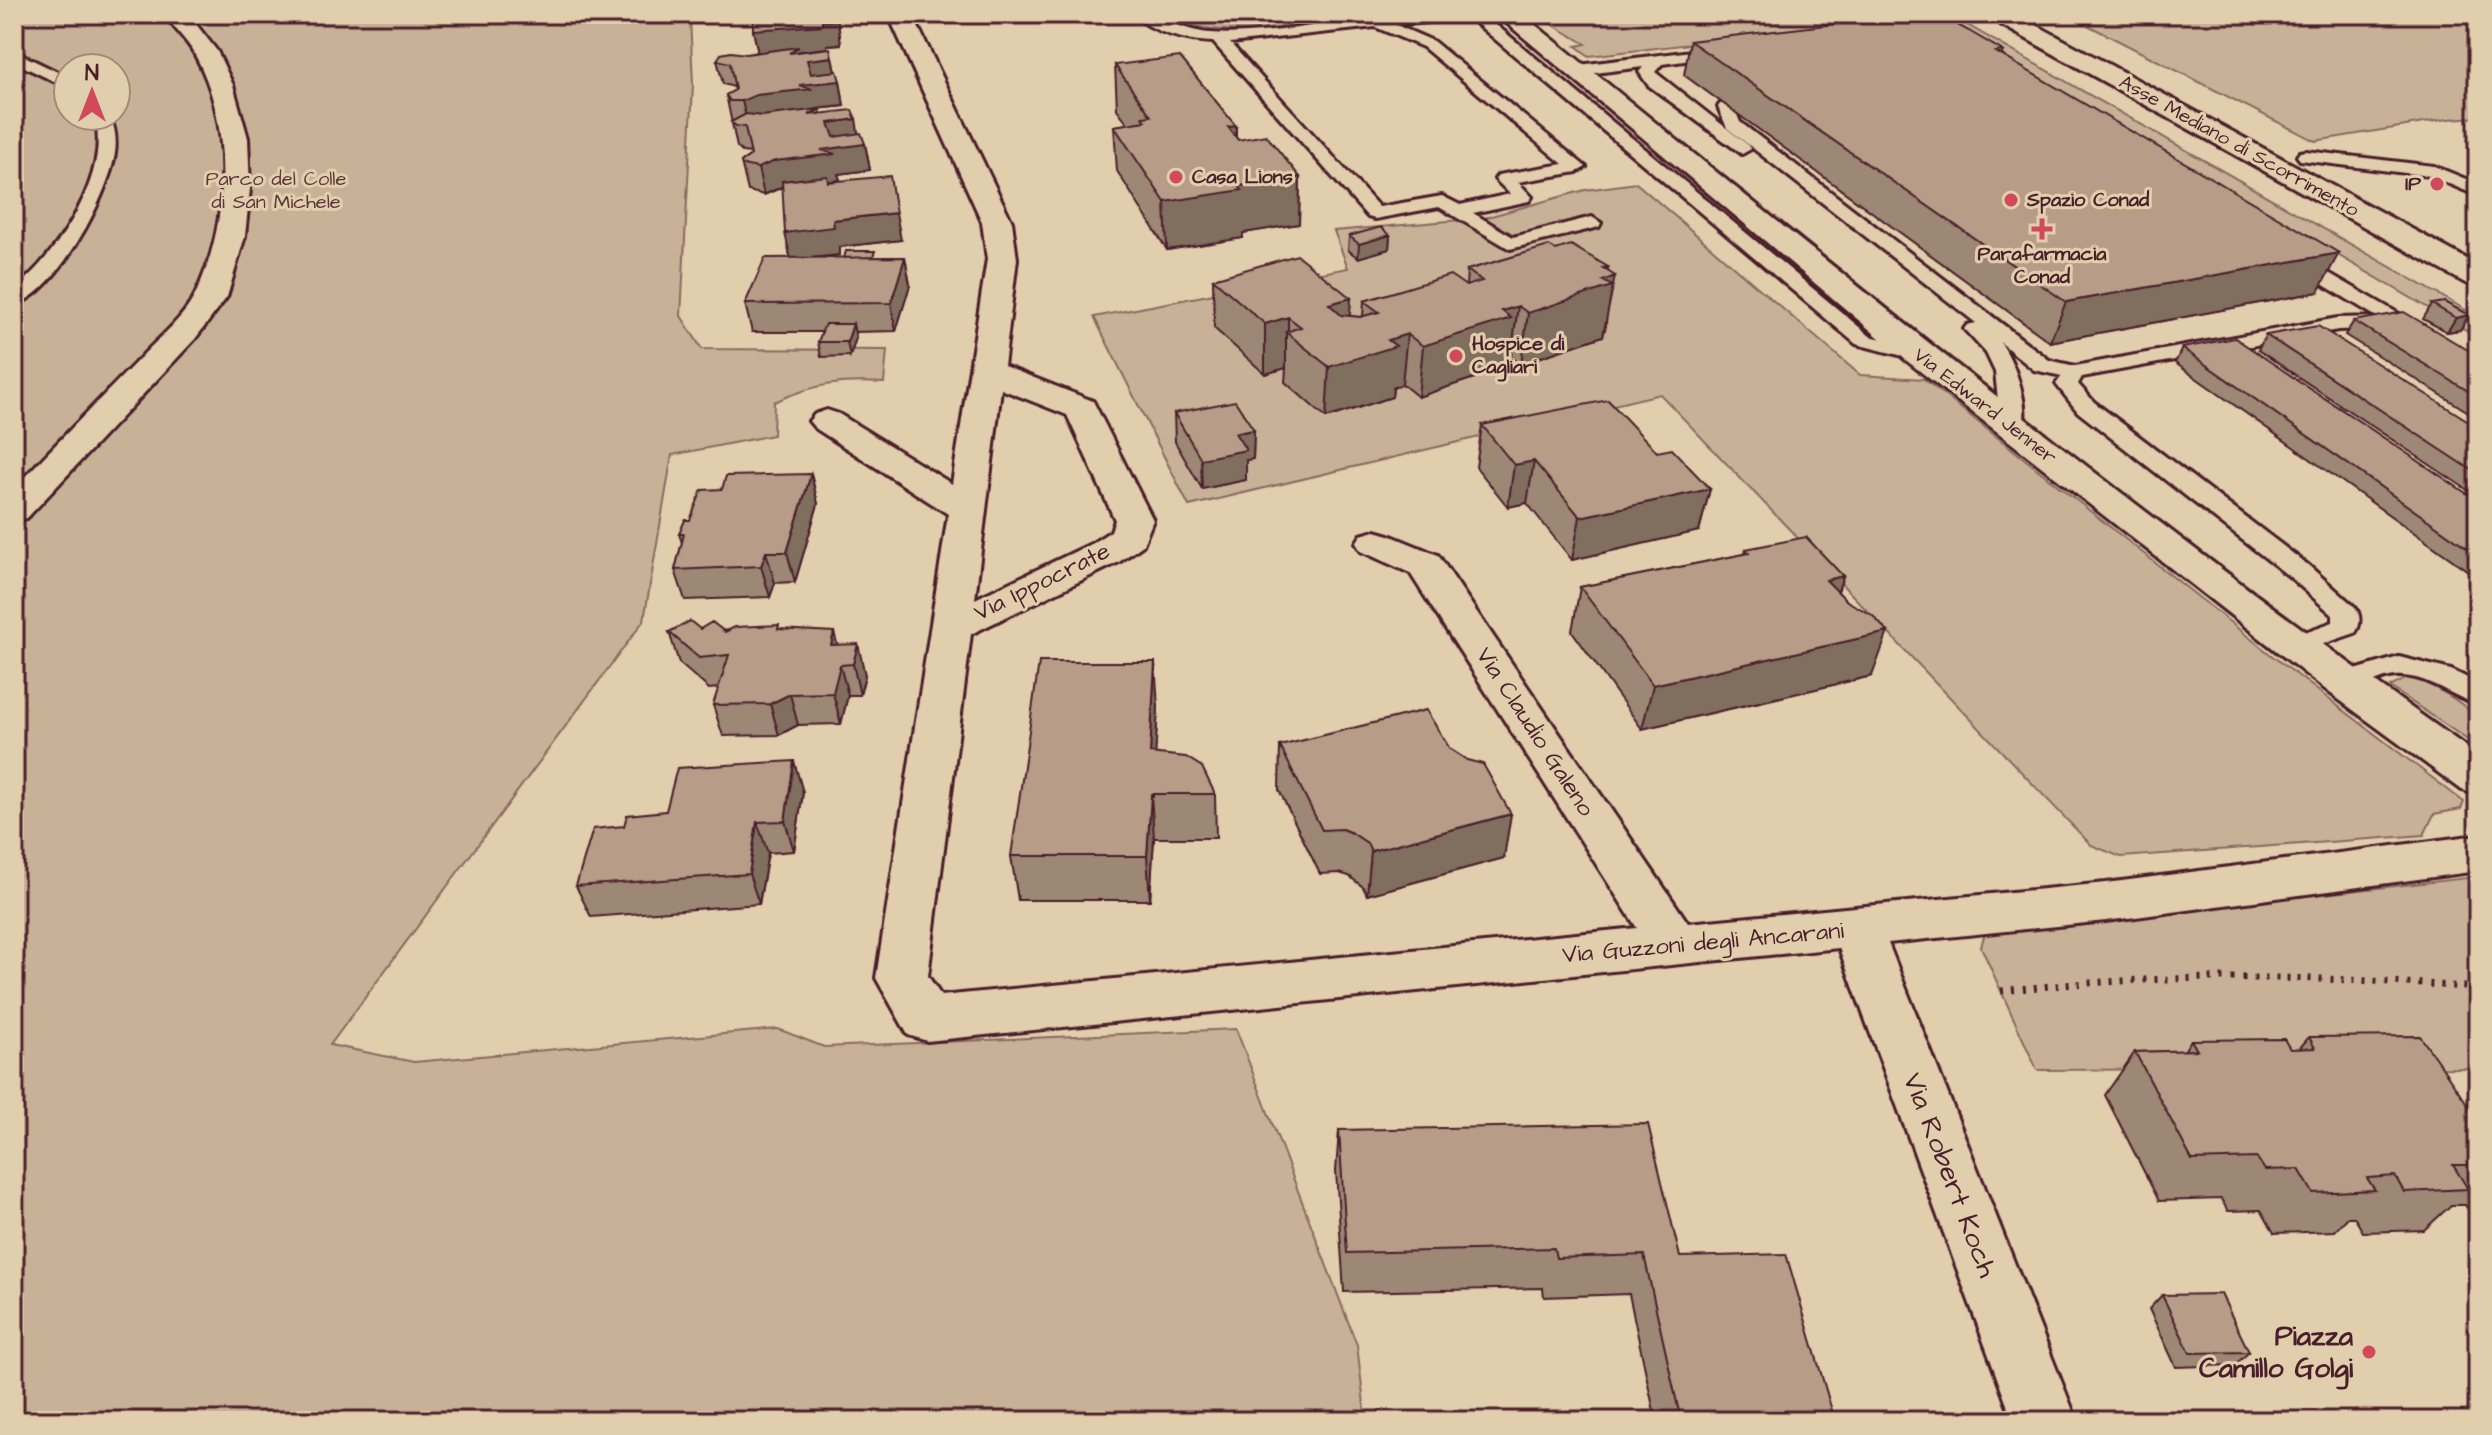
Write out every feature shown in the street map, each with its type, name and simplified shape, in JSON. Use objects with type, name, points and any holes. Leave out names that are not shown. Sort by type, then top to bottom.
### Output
[{"type":"main road","points":[[14,510],[183,332],[211,297],[230,236],[236,189],[235,138],[220,85],[205,51],[176,14]]},
{"type":"main road","name":"Via Ippocrate","points":[[900,14],[997,222],[1002,259],[902,978],[927,1019]]},
{"type":"main road","name":"Via Edward Jenner","points":[[1508,14],[2012,428],[2294,645],[2478,778]]},
{"type":"main road","name":"Asse Mediano di Scorrimento","points":[[1999,14],[2478,277]]},
{"type":"main road","name":"Asse Mediano di Scorrimento","points":[[2042,14],[2438,226]]},
{"type":"main road","name":"Via Ippocrate","points":[[950,627],[1105,553],[1129,537],[1134,520],[1081,408],[986,371]]},
{"type":"main road","points":[[827,421],[967,510]]},
{"type":"main road","name":"Via Claudio Galeno","points":[[1375,543],[1424,564],[1675,945]]},
{"type":"main road","name":"Via Guzzoni degli Ancarani","points":[[927,1019],[2106,902],[2478,853]]},
{"type":"main road","name":"Via Robert Koch","points":[[1857,928],[2045,1421]]},
{"type":"lane","points":[[1140,14],[1177,34],[1218,39],[1263,38],[1378,18],[1472,14],[1863,340],[1919,354]]},
{"type":"lane","points":[[1378,18],[1428,44],[1577,167],[1504,179],[1523,197],[1457,211]]},
{"type":"lane","points":[[1218,39],[1375,213],[1442,201],[1510,243],[1592,223]]},
{"type":"lane","points":[[1579,70],[1746,49]]},
{"type":"lane","points":[[14,56],[52,75]]},
{"type":"lane","points":[[1657,60],[1647,72],[1654,82],[1992,342],[2005,365],[2011,394],[2012,428]]},
{"type":"lane","points":[[1744,103],[1745,88],[1760,85]]},
{"type":"lane","points":[[1781,112],[1744,103],[1726,107],[1733,124],[2042,365],[2075,372],[2338,324],[2388,323],[2431,340],[2275,247]]},
{"type":"lane","points":[[14,299],[41,277],[80,222],[109,148],[110,132]]},
{"type":"lane","points":[[2306,156],[2434,171],[2478,191]]},
{"type":"lane","points":[[2075,372],[2067,384],[2086,407],[2299,571],[2346,613],[2346,627],[2294,645]]},
{"type":"lane","points":[[2345,683],[2399,666],[2441,676],[2478,695]]},
{"type":"path","points":[[2001,991],[2087,981],[2296,978],[2357,978],[2478,988]]},
{"type":"green space","name":"Parco del Colle di San Michele","points":[[14,14],[707,14],[690,16],[693,85],[681,316],[702,349],[887,350],[884,383],[841,383],[802,391],[774,402],[773,435],[672,455],[644,620],[330,1045],[414,1062],[778,1029],[824,1047],[1236,1029],[1357,1345],[1366,1421],[14,1421]]},
{"type":"green space","points":[[1156,14],[1333,14],[1290,26],[1221,30],[1177,22]]},
{"type":"green space","points":[[1534,14],[1948,14],[2478,317],[2478,337],[1944,25],[1875,22],[1589,56],[1576,46],[1586,44]]},
{"type":"green space","points":[[2066,14],[2442,14],[2478,27],[2478,117],[2315,141]]},
{"type":"green space","points":[[1636,183],[1860,375],[1924,379],[2275,658],[2464,802],[2461,809],[2434,814],[2424,835],[2121,857],[2091,845],[1660,394],[1189,506],[1094,317],[1348,268],[1334,231],[1484,218],[1585,190]]},
{"type":"green space","points":[[2409,677],[2446,693],[2478,718],[2478,747],[2390,687]]},
{"type":"green space","points":[[2467,878],[2478,881],[2478,1068],[2037,1070],[1981,947],[1985,932]]},
{"type":"building","points":[[753,14],[836,14],[837,20],[822,21],[822,25],[753,30]]},
{"type":"building","name":"Spazio Conad","points":[[1937,14],[1969,31],[2003,51],[1996,52],[2339,253],[2066,302],[1690,41]]},
{"type":"building","points":[[799,47],[789,53],[830,48],[832,57],[807,60],[811,74],[837,71],[840,81],[799,85],[812,89],[730,101],[726,95],[735,90],[730,63],[717,60],[721,54]]},
{"type":"building","points":[[1180,57],[1236,126],[1228,127],[1238,140],[1266,135],[1300,177],[1165,202],[1114,126],[1146,121],[1143,117],[1151,116],[1115,65]]},
{"type":"building","points":[[820,109],[809,115],[852,110],[856,119],[829,123],[834,137],[861,133],[865,144],[821,150],[835,154],[775,161],[758,168],[742,165],[741,162],[751,155],[745,127],[731,122],[746,114],[762,116]]},
{"type":"building","points":[[827,176],[828,182],[890,176],[896,213],[833,220],[834,227],[785,233],[782,181]]},
{"type":"building","points":[[1381,227],[1390,235],[1359,244],[1349,236]]},
{"type":"building","points":[[1571,245],[1608,267],[1603,268],[1615,276],[1603,281],[1612,286],[1528,313],[1518,306],[1502,311],[1511,318],[1423,346],[1407,334],[1388,340],[1396,346],[1329,367],[1286,332],[1301,327],[1288,317],[1265,324],[1213,279],[1297,255],[1351,298],[1329,304],[1341,315],[1360,317],[1379,312],[1364,301],[1450,275],[1466,286],[1482,281],[1467,270],[1549,246],[1556,250]]},
{"type":"building","points":[[846,251],[875,251],[873,257],[844,258]]},
{"type":"building","points":[[905,257],[891,303],[745,304],[765,258]]},
{"type":"building","points":[[2444,302],[2469,315],[2456,318],[2432,304]]},
{"type":"building","points":[[2404,312],[2478,356],[2478,397],[2354,321]]},
{"type":"building","points":[[825,324],[853,324],[847,342],[818,342]]},
{"type":"building","points":[[2318,326],[2478,427],[2478,474],[2266,335]]},
{"type":"building","points":[[2235,338],[2478,501],[2478,555],[2182,348]]},
{"type":"building","points":[[1608,400],[1657,452],[1672,449],[1710,489],[1580,517],[1534,461],[1514,465],[1482,425]]},
{"type":"building","points":[[1235,401],[1254,430],[1235,433],[1246,450],[1201,459],[1174,413]]},
{"type":"building","points":[[811,474],[787,552],[766,552],[761,566],[675,570],[684,534],[679,534],[685,520],[690,520],[702,490],[722,489],[726,476]]},
{"type":"building","points":[[1806,537],[1843,576],[1826,580],[1847,601],[1872,615],[1888,632],[1653,685],[1580,587],[1749,553],[1746,549]]},
{"type":"building","points":[[690,621],[700,629],[712,622],[725,632],[735,627],[779,625],[778,629],[834,632],[831,645],[858,644],[853,664],[840,665],[833,693],[790,694],[770,704],[713,705],[729,655],[699,658],[669,632]]},
{"type":"building","points":[[1039,662],[1155,662],[1150,753],[1186,757],[1202,767],[1215,794],[1151,794],[1147,856],[1011,856]]},
{"type":"building","points":[[1426,710],[1450,749],[1467,760],[1483,764],[1511,814],[1371,851],[1367,843],[1352,833],[1342,829],[1322,830],[1280,746]]},
{"type":"building","points":[[794,761],[785,821],[757,822],[749,874],[576,886],[593,829],[624,826],[627,815],[666,811],[677,768]]},
{"type":"building","points":[[2420,1036],[2478,1119],[2478,1165],[2453,1165],[2468,1189],[2404,1192],[2395,1176],[2367,1178],[2375,1190],[2313,1193],[2299,1169],[2265,1170],[2257,1158],[2192,1160],[2135,1052],[2197,1050],[2191,1040],[2284,1039],[2290,1049],[2315,1048],[2309,1037]]},
{"type":"building","points":[[1648,1124],[1680,1257],[1786,1254],[1835,1421],[1681,1421],[1644,1255],[1556,1258],[1554,1248],[1347,1253],[1339,1130]]},
{"type":"building","points":[[2221,1294],[2249,1352],[2190,1353],[2162,1295]]},
{"type":"place","name":"Casa Lions","points":[[1176,177]]},
{"type":"place","name":"IP","points":[[2437,184]]},
{"type":"place","name":"Spazio Conad","points":[[2011,200]]},
{"type":"place","name":"Parafarmacia Conad","points":[[2042,229]]},
{"type":"place","name":"Hospice di Cagliari","points":[[1456,356]]},
{"type":"place","name":"Piazza Camillo Golgi","points":[[2369,1352]]}]
